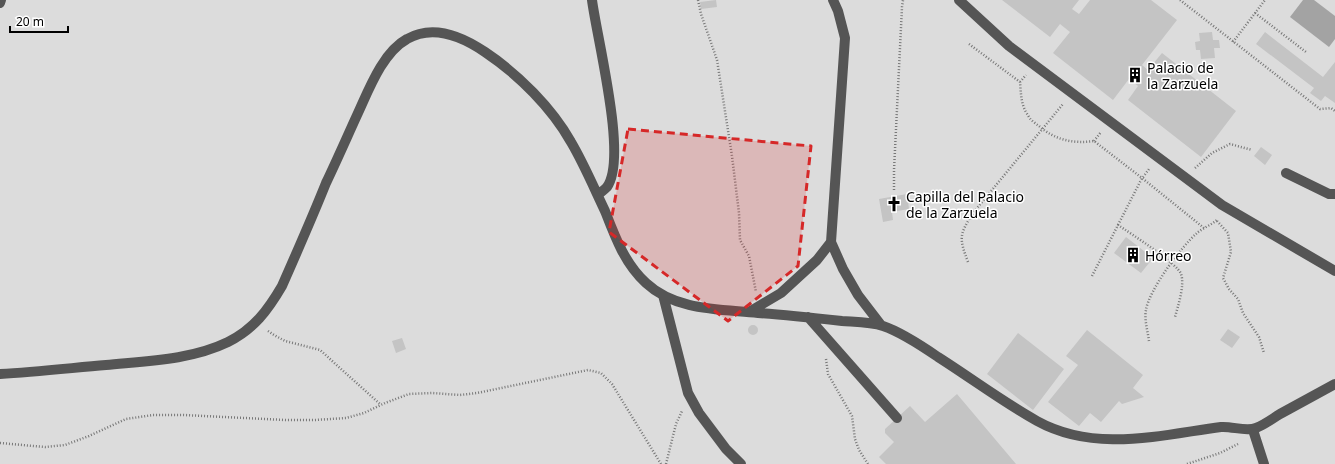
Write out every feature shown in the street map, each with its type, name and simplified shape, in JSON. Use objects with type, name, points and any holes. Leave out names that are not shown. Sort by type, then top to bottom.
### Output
[{"type":"lane","points":[[592,0],[612,117],[614,158],[612,174],[607,187],[598,195]]},
{"type":"lane","points":[[833,0],[838,11],[845,38],[831,242],[843,269],[858,295],[881,325]]},
{"type":"lane","points":[[959,0],[1009,46],[1222,206],[1335,271]]},
{"type":"lane","points":[[0,374],[150,361],[192,354],[214,348],[230,341],[253,326],[271,306],[282,286],[370,87],[389,56],[398,45],[410,37],[426,33],[440,33],[456,36],[475,46],[498,62],[530,91],[558,122],[579,156],[628,261],[638,276],[650,287],[678,302],[695,307],[881,325],[916,342],[1008,404],[1040,423],[1074,436],[1107,440],[1151,438],[1227,427],[1254,433],[1335,384]]},
{"type":"lane","points":[[1286,173],[1328,194],[1335,194]]},
{"type":"lane","points":[[749,312],[781,293],[812,265],[831,242]]},
{"type":"lane","points":[[663,295],[688,393],[699,413],[726,449],[741,464]]},
{"type":"lane","points":[[808,317],[897,418]]},
{"type":"lane","points":[[1254,433],[1264,464]]},
{"type":"path","points":[[698,0],[716,60],[723,95],[739,213],[740,240],[749,256],[755,290],[763,304]]},
{"type":"path","points":[[894,190],[903,0]]},
{"type":"path","points":[[1180,0],[1320,109],[1331,108],[1335,111]]},
{"type":"path","points":[[1233,42],[1265,0]]},
{"type":"path","points":[[1255,13],[1306,52]]},
{"type":"path","points":[[969,44],[1020,82],[1021,98],[1028,116],[1042,130],[1061,140],[1073,142],[1094,141],[1204,228]]},
{"type":"path","points":[[968,262],[962,245],[962,230],[973,213],[1071,93]]},
{"type":"path","points":[[1185,178],[1212,153],[1230,144],[1252,150]]},
{"type":"path","points":[[1092,276],[1142,178],[1158,157]]},
{"type":"path","points":[[1149,341],[1145,311],[1149,298],[1166,270],[1197,233],[1217,220],[1228,233],[1231,252],[1223,278],[1229,289],[1238,299],[1243,313],[1259,337],[1264,353]]},
{"type":"path","points":[[1118,224],[1172,263],[1181,273],[1183,281],[1175,317]]},
{"type":"path","points":[[260,319],[267,330],[285,341],[320,350],[381,405]]},
{"type":"path","points":[[834,345],[826,354],[828,374],[852,416],[855,440],[859,450],[868,464]]},
{"type":"path","points":[[0,443],[45,447],[65,445],[126,419],[153,415],[314,420],[346,418],[364,413],[409,394],[432,393],[460,395],[588,370],[601,373],[612,384],[661,464]]},
{"type":"path","points":[[666,464],[676,424],[688,393]]},
{"type":"path","points":[[1187,464],[1220,453],[1254,433]]},
{"type":"highlighted area","points":[[628,129],[811,146],[798,266],[728,321],[609,232]]},
{"type":"shaded area","points":[[0,0],[1335,0],[1335,464],[0,464]]},
{"type":"shaded area","points":[[1303,0],[1314,0],[1335,16],[1335,39],[1329,47],[1290,17]]},
{"type":"building","points":[[716,0],[717,7],[701,9],[700,2]]},
{"type":"building","name":"Palacio de la Zarzuela","points":[[1002,0],[1079,0],[1072,9],[1079,14],[1090,0],[1151,0],[1177,20],[1142,65],[1148,70],[1162,53],[1236,111],[1201,157],[1128,100],[1138,86],[1129,79],[1113,100],[1053,53],[1070,32],[1060,24],[1050,37]]},
{"type":"building","points":[[1212,32],[1213,40],[1219,40],[1220,48],[1214,48],[1215,58],[1201,59],[1200,50],[1196,50],[1195,42],[1200,41],[1199,33]]},
{"type":"building","points":[[1265,32],[1323,77],[1335,62],[1335,103],[1325,96],[1321,101],[1310,93],[1314,88],[1256,44]]},
{"type":"building","points":[[1261,147],[1272,155],[1265,165],[1254,156]]},
{"type":"building","name":"Capilla del Palacio de la Zarzuela","points":[[907,194],[909,209],[892,212],[893,220],[883,222],[879,199]]},
{"type":"building","name":"Hórreo","points":[[1126,237],[1153,258],[1141,273],[1114,253]]},
{"type":"building","points":[[751,325],[755,325],[757,326],[757,334],[751,335],[748,332],[748,328]]},
{"type":"building","points":[[1228,329],[1240,337],[1232,348],[1220,340]]},
{"type":"building","points":[[1087,330],[1143,375],[1133,388],[1144,397],[1122,404],[1119,401],[1101,422],[1090,413],[1079,426],[1048,402],[1078,365],[1066,356]]},
{"type":"building","points":[[1018,333],[1064,369],[1033,410],[987,374]]},
{"type":"building","points":[[402,338],[406,349],[396,353],[392,341]]},
{"type":"building","points":[[957,394],[1016,464],[886,464],[879,457],[894,442],[885,433],[885,429],[910,406],[925,422]]},
{"type":"place","name":"Palacio de la Zarzuela","points":[[1135,75]]},
{"type":"place","name":"Capilla del Palacio de la Zarzuela","points":[[894,204]]},
{"type":"place","name":"Hórreo","points":[[1133,255]]}]
